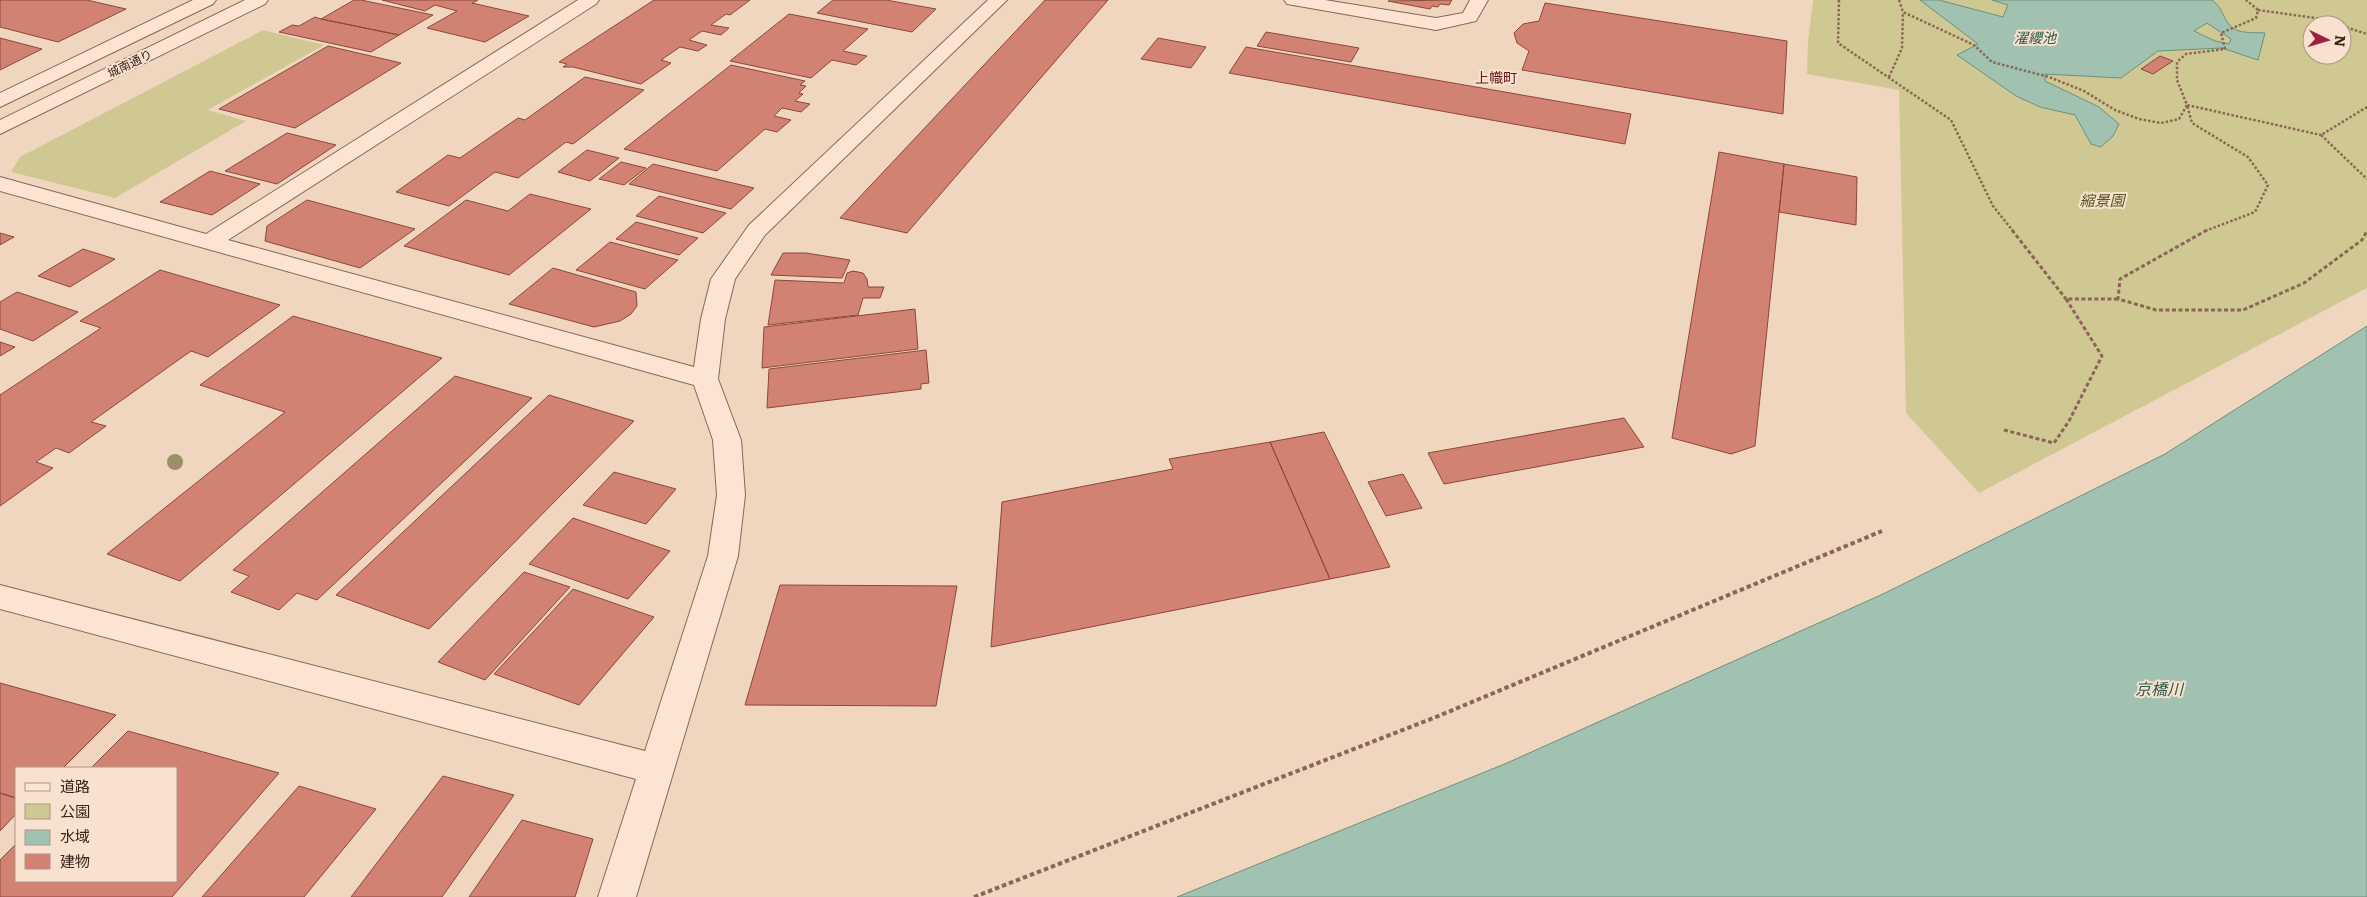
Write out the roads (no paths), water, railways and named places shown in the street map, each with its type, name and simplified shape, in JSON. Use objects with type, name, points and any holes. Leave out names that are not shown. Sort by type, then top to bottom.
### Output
[{"type":"street","name":"城南通り","points":[[0,101],[207,0]]},
{"type":"street","name":"城南通り","points":[[0,128],[259,0]]},
{"type":"street","points":[[210,241],[590,0]]},
{"type":"street","points":[[617,897],[723,556],[731,495],[727,440],[706,379],[713,319],[723,280],[757,230],[998,0]]},
{"type":"street","points":[[1294,0],[1436,24],[1470,17],[1479,0]]},
{"type":"street","points":[[0,184],[706,379]]},
{"type":"street","points":[[0,597],[656,769]]},
{"type":"water","name":"濯纓池","points":[[1920,0],[1939,0],[2003,17],[2008,5],[1992,0],[2212,0],[2216,3],[2231,27],[2245,32],[2265,33],[2258,60],[2222,48],[2158,51],[2121,78],[2045,74],[2045,81],[2099,107],[2119,124],[2113,136],[2101,147],[2091,144],[2075,115],[2040,107],[2016,96],[1957,55],[1978,44]],"holes":[[[2207,23],[2231,39],[2229,44],[2215,41],[2194,31]]]},
{"type":"water","name":"京橋川","points":[[2367,326],[2367,897],[1177,897],[1507,763],[1883,594],[2165,454]]},
{"type":"district","name":"上幟町","points":[[1496,78]]},
{"type":"park label","name":"縮景園","points":[[2102,201]]}]
